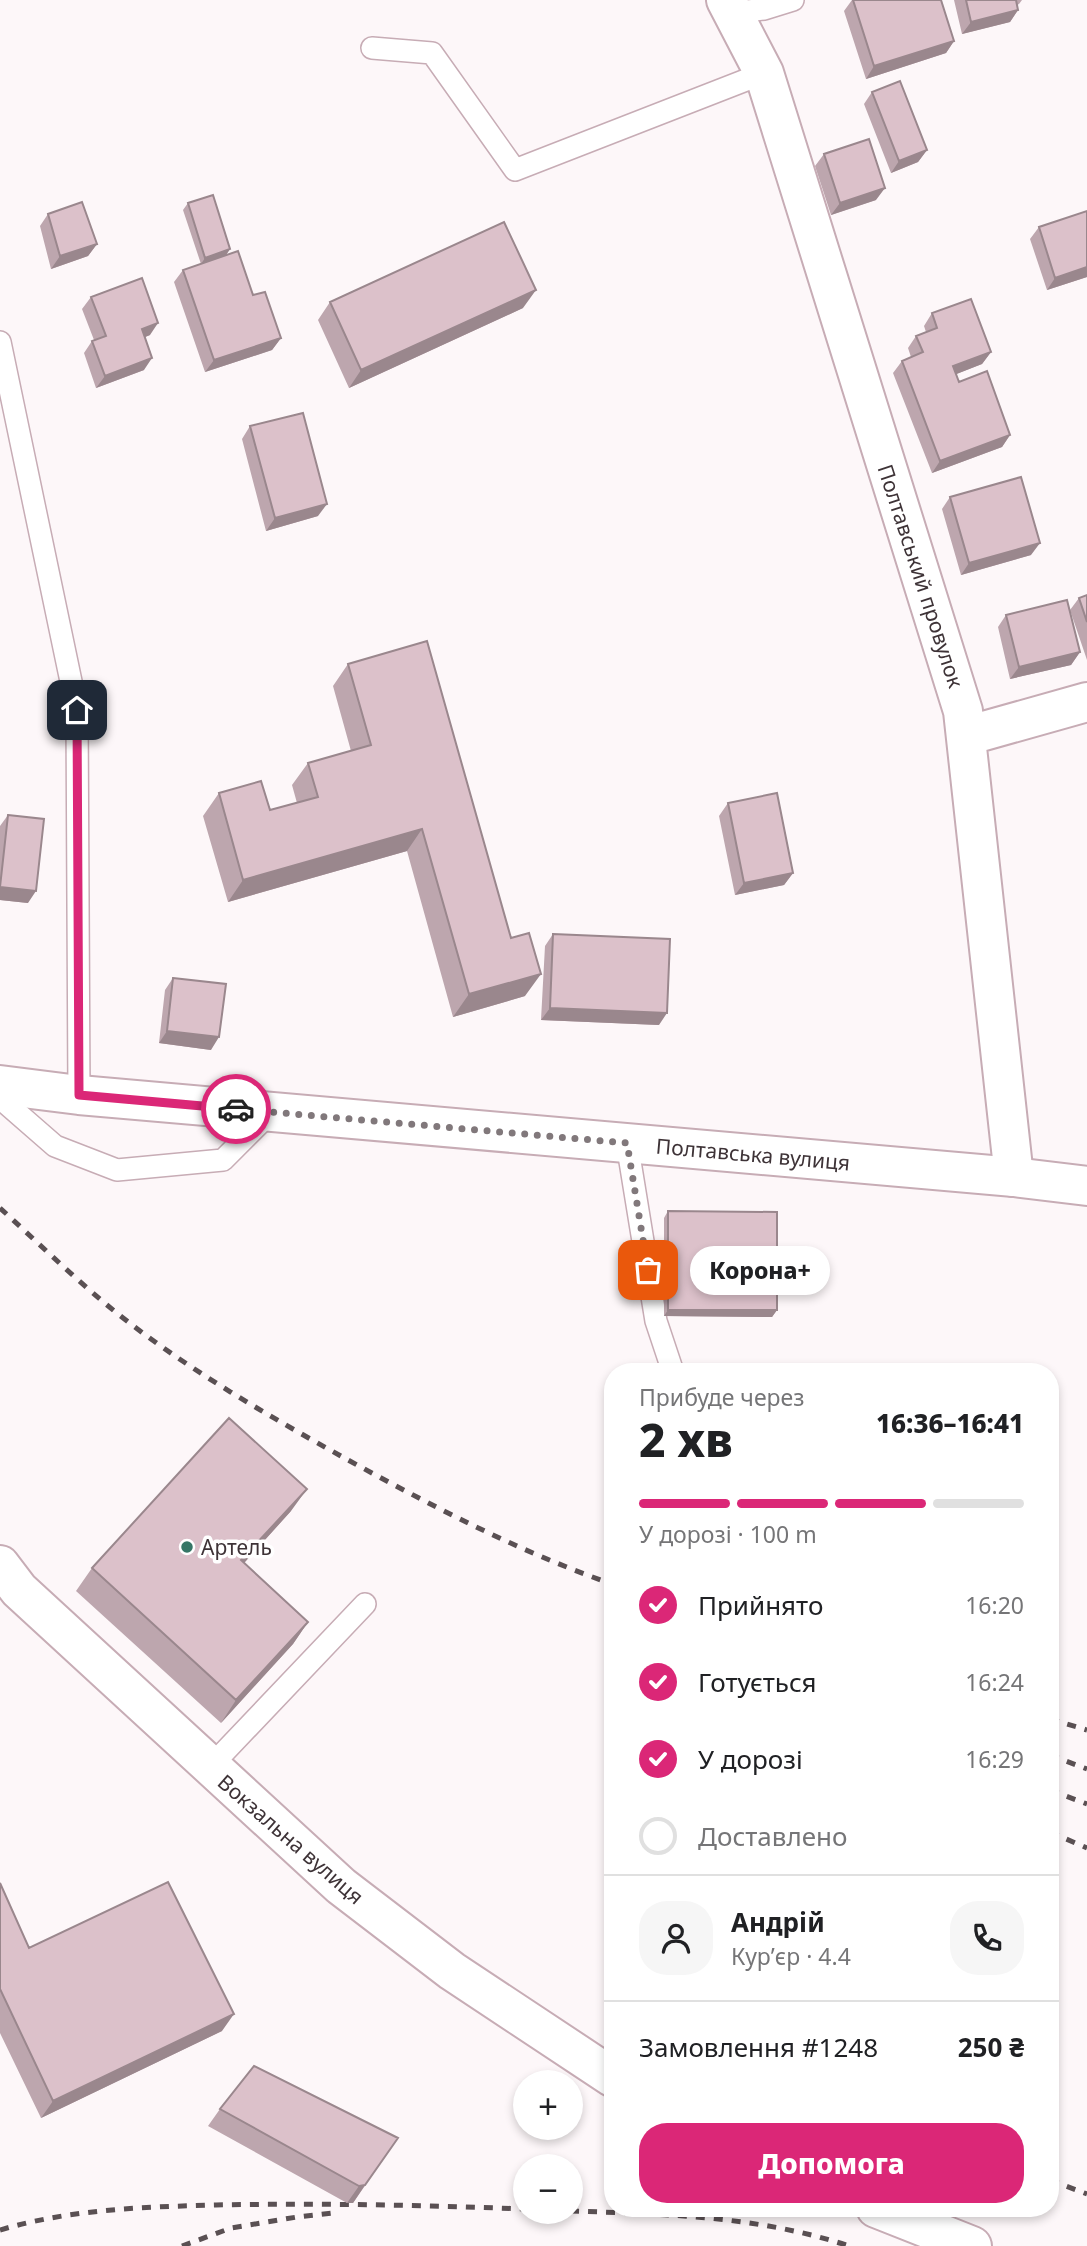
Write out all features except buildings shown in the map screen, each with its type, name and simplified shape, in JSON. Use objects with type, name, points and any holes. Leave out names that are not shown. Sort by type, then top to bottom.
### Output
[{"type":"main road","name":"Полтавський провулок","points":[[729,7],[764,73],[964,711],[1014,1177]]},
{"type":"main road","points":[[966,736],[1087,702]]},
{"type":"main road","name":"Полтавська вулиця","points":[[0,1085],[79,1095],[1014,1177],[1087,1186]]},
{"type":"main road","name":"Вокзальна вулиця","points":[[0,1564],[19,1590],[341,1886],[442,1964],[604,2072]]},
{"type":"main road","points":[[899,2217],[972,2246]]},
{"type":"lane","points":[[729,7],[764,9],[793,0]]},
{"type":"lane","points":[[372,48],[432,53],[515,170],[764,73]]},
{"type":"lane","points":[[0,342],[77,710],[79,1095]]},
{"type":"lane","points":[[0,1098],[55,1146],[117,1170],[223,1160],[271,1112]]},
{"type":"lane","points":[[627,1143],[656,1321],[670,1363]]},
{"type":"lane","points":[[210,1767],[365,1604]]},
{"type":"railway","points":[[0,1208],[134,1327],[224,1388],[348,1460],[445,1511],[544,1558],[604,1581]]},
{"type":"railway","points":[[1059,1722],[1087,1730]]},
{"type":"railway","points":[[1059,1758],[1087,1769]]},
{"type":"railway","points":[[1059,1793],[1087,1804]]},
{"type":"railway","points":[[1059,1836],[1087,1848]]},
{"type":"railway","points":[[1059,2183],[1087,2194]]},
{"type":"railway","points":[[0,2230],[80,2213],[161,2207],[332,2204],[513,2209]]},
{"type":"railway","points":[[583,2211],[604,2212]]},
{"type":"railway","points":[[182,2246],[231,2228],[332,2213]]},
{"type":"railway","points":[[699,2217],[781,2228],[849,2246]]},
{"type":"way so far","points":[[236,1109],[627,1143],[648,1270]]},
{"type":"place","name":"Корона+","points":[[648,1270]]},
{"type":"place","name":"Артель","points":[[187,1547]]},
{"type":"route","points":[[77,710],[79,1095],[236,1109]]}]
